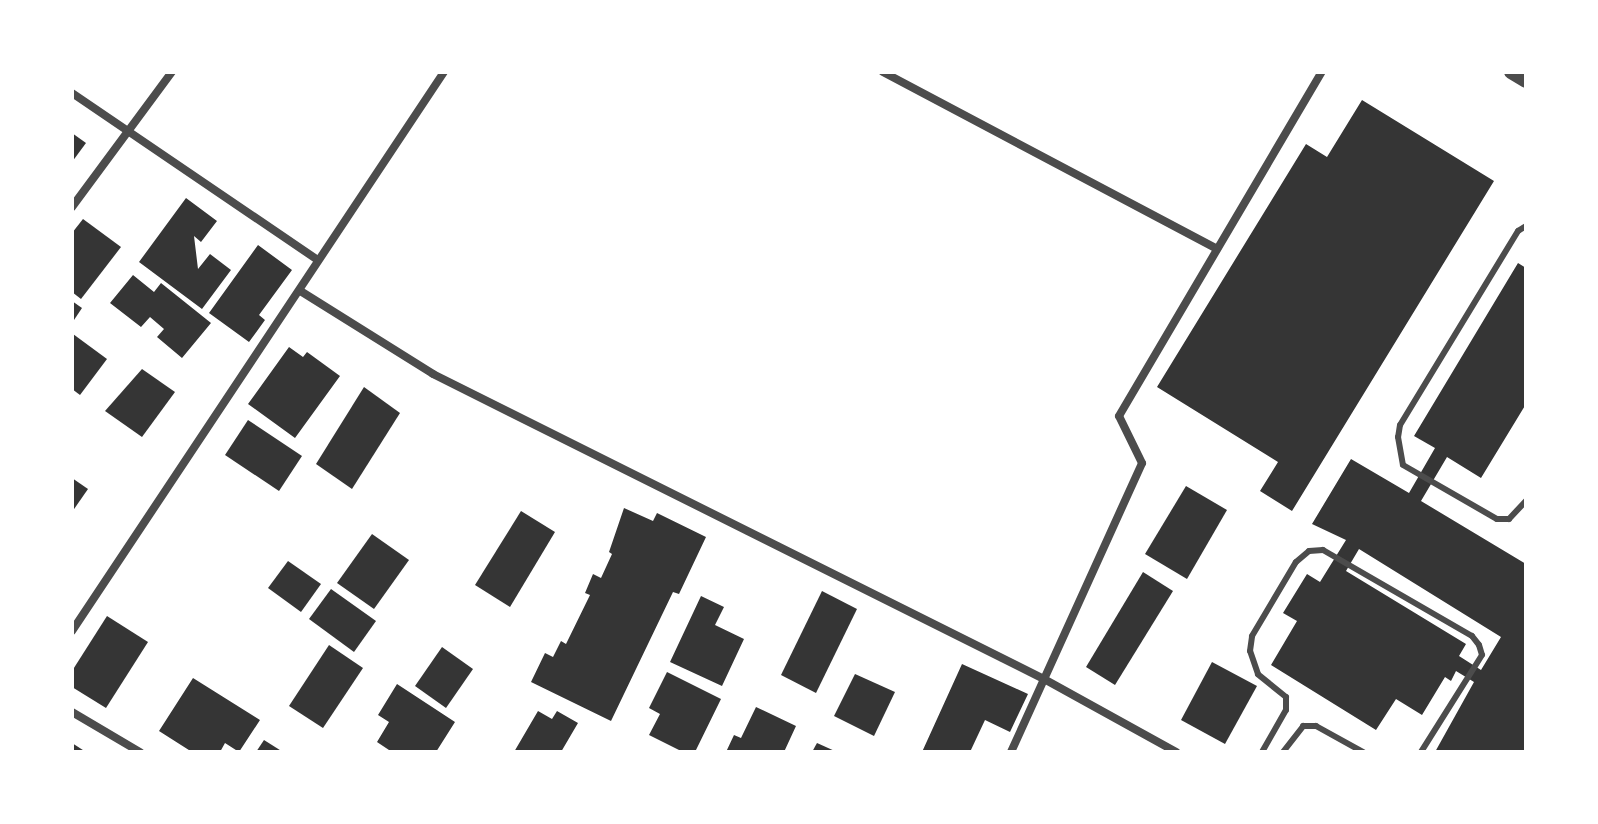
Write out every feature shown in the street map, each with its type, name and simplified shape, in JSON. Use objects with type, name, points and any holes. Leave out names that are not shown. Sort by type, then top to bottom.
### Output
[{"type":"street","points":[[72,207],[172,72]]},
{"type":"street","points":[[72,631],[302,292],[318,260],[444,72]]},
{"type":"street","points":[[883,72],[1217,249]]},
{"type":"street","points":[[1011,752],[1142,463],[1119,416],[1322,72]]},
{"type":"street","points":[[1511,72],[1526,81]]},
{"type":"street","points":[[72,93],[125,133],[318,260]]},
{"type":"street","points":[[302,292],[433,374],[1044,679],[1176,752]]},
{"type":"street","points":[[72,712],[140,752]]},
{"type":"lane","points":[[1526,226],[1518,231],[1400,425],[1398,437],[1403,465],[1497,519],[1509,519],[1526,501]]},
{"type":"lane","points":[[1262,752],[1286,710],[1286,697],[1258,674],[1252,636],[1296,562],[1309,551],[1323,550],[1472,636],[1479,645],[1482,655],[1421,752]]},
{"type":"lane","points":[[1283,752],[1303,726],[1316,726],[1363,752]]},
{"type":"building","points":[[1362,100],[1494,181],[1292,511],[1260,491],[1278,462],[1157,387],[1306,144],[1327,157]]},
{"type":"building","points":[[72,133],[86,143],[72,162]]},
{"type":"building","points":[[186,198],[217,221],[201,242],[194,236],[198,269],[210,254],[231,270],[202,309],[139,262]]},
{"type":"building","points":[[83,219],[121,247],[81,299],[72,292],[72,233]]},
{"type":"building","points":[[258,245],[292,270],[259,315],[265,320],[249,342],[209,313]]},
{"type":"building","points":[[1518,263],[1526,268],[1526,404],[1481,478],[1447,457],[1421,501],[1526,564],[1526,752],[1435,752],[1474,682],[1456,671],[1451,681],[1445,677],[1422,715],[1396,699],[1376,730],[1271,665],[1297,621],[1283,613],[1307,574],[1320,582],[1346,540],[1312,524],[1351,459],[1409,493],[1435,448],[1414,436]],"holes":[[[1359,549],[1501,637],[1481,670],[1459,656],[1466,644],[1346,571]]]},
{"type":"building","points":[[133,275],[154,292],[161,283],[211,323],[182,358],[157,337],[164,329],[150,317],[141,327],[110,303]]},
{"type":"building","points":[[72,301],[82,308],[72,323]]},
{"type":"building","points":[[73,334],[107,359],[80,395],[72,389]]},
{"type":"building","points":[[289,347],[303,357],[307,352],[340,376],[295,438],[248,404]]},
{"type":"building","points":[[142,369],[175,392],[142,437],[105,411]]},
{"type":"building","points":[[364,387],[400,413],[352,489],[316,464]]},
{"type":"building","points":[[248,420],[302,456],[279,491],[225,455]]},
{"type":"building","points":[[72,478],[88,489],[72,512]]},
{"type":"building","points":[[1186,486],[1227,510],[1187,579],[1145,554]]},
{"type":"building","points":[[624,508],[653,521],[657,513],[706,537],[679,594],[673,592],[611,721],[531,682],[545,653],[553,657],[561,641],[566,644],[590,595],[585,593],[593,574],[601,578],[612,554],[609,552]]},
{"type":"building","points":[[521,511],[555,532],[510,607],[475,585]]},
{"type":"building","points":[[372,534],[409,560],[374,609],[337,583]]},
{"type":"building","points":[[288,561],[321,584],[301,612],[268,588]]},
{"type":"building","points":[[1143,572],[1173,591],[1115,685],[1086,667]]},
{"type":"building","points":[[331,589],[376,621],[354,652],[309,619]]},
{"type":"building","points":[[822,591],[857,609],[816,693],[781,675]]},
{"type":"building","points":[[701,596],[724,607],[715,625],[744,639],[722,686],[670,662]]},
{"type":"building","points":[[107,616],[148,642],[106,708],[72,687],[72,671]]},
{"type":"building","points":[[329,645],[363,668],[323,728],[289,706]]},
{"type":"building","points":[[442,647],[473,669],[446,708],[415,686]]},
{"type":"building","points":[[1212,662],[1257,686],[1225,744],[1181,720]]},
{"type":"building","points":[[962,664],[1028,694],[1010,732],[985,720],[970,752],[922,752]]},
{"type":"building","points":[[667,672],[721,699],[695,752],[683,752],[649,735],[660,714],[649,708]]},
{"type":"building","points":[[855,674],[895,692],[874,736],[834,716]]},
{"type":"building","points":[[193,678],[260,720],[239,752],[225,743],[220,752],[192,752],[159,731]]},
{"type":"building","points":[[397,684],[455,722],[436,752],[392,752],[377,742],[389,722],[378,715]]},
{"type":"building","points":[[756,707],[796,726],[784,752],[726,752],[734,735],[741,738]]},
{"type":"building","points":[[538,711],[552,719],[557,711],[578,723],[561,752],[514,752]]},
{"type":"building","points":[[264,740],[283,752],[256,752]]},
{"type":"building","points":[[72,743],[86,752],[72,752]]},
{"type":"building","points":[[817,743],[837,752],[812,752]]}]
